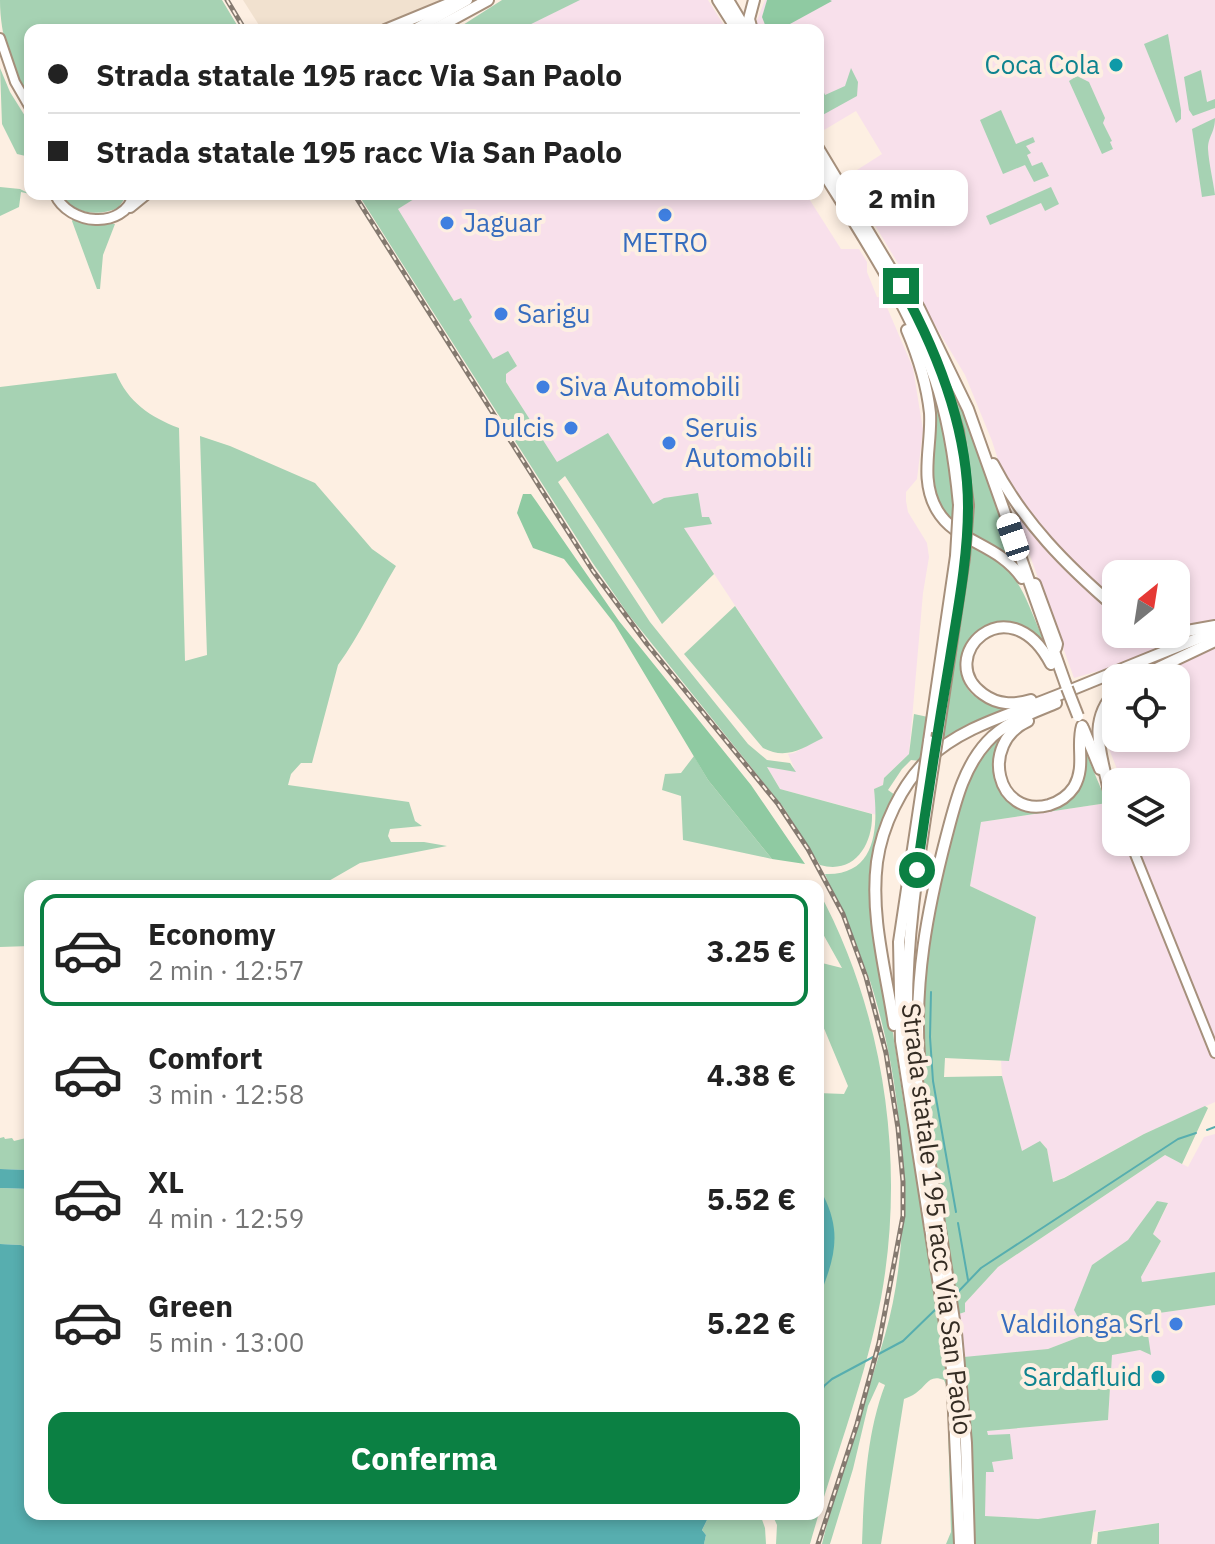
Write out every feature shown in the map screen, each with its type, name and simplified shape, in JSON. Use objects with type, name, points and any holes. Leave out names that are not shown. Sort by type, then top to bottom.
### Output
[{"type":"highway","points":[[400,24],[458,0]]},
{"type":"highway","points":[[425,24],[467,0]]},
{"type":"highway","points":[[718,0],[733,24]]},
{"type":"highway","points":[[728,0],[742,24]]},
{"type":"highway","points":[[750,24],[754,0]]},
{"type":"highway","points":[[444,24],[483,3]]},
{"type":"highway","points":[[460,24],[483,3]]},
{"type":"highway","points":[[824,159],[898,290],[928,398],[927,470],[931,498],[949,525],[1006,558],[1030,589]]},
{"type":"highway","points":[[824,173],[898,290]]},
{"type":"highway","points":[[130,207],[139,200]]},
{"type":"highway","points":[[898,290],[909,291],[955,379],[1058,671]]},
{"type":"highway","name":"Strada statale 195 racc Via San Paolo","points":[[898,290],[939,392],[964,505],[938,733],[912,901],[907,1016],[966,1443],[969,1544]]},
{"type":"highway","points":[[955,379],[965,392],[993,465],[1028,520],[1062,559],[1102,595]]},
{"type":"highway","name":"Strada statale 195 racc Via San Paolo","points":[[924,1155],[901,1041],[899,942],[960,557]]},
{"type":"highway","points":[[1023,568],[1029,572],[1046,611],[1057,644],[1054,654]]},
{"type":"highway","points":[[1190,630],[1215,626]]},
{"type":"highway","points":[[1048,699],[1040,697],[1014,704],[1000,703],[977,690],[969,677],[969,651],[976,639],[987,631],[1014,627],[1037,641],[1067,688],[1102,774]]},
{"type":"highway","points":[[917,1087],[920,1076],[917,1038],[920,962],[930,899],[954,808],[977,754],[1018,715],[1048,699],[1215,632]]},
{"type":"highway","points":[[1166,664],[1215,640]]},
{"type":"highway","points":[[1153,664],[1215,640]]},
{"type":"highway","points":[[901,1041],[895,1032],[875,904],[877,862],[883,834],[902,793],[927,760],[979,726],[1062,701],[1102,684]]},
{"type":"highway","points":[[1062,701],[1056,708],[1020,725],[1002,745],[998,773],[1003,786],[1013,797],[1028,805],[1042,806],[1064,798],[1074,787],[1082,751],[1080,721]]},
{"type":"highway","points":[[1102,712],[1098,735],[1104,768]]},
{"type":"highway","name":"Strada statale 195 racc Via San Paolo","points":[[956,1369],[960,1544]]},
{"type":"main road","points":[[0,38],[15,82],[24,98]]},
{"type":"main road","points":[[0,54],[15,93],[24,106]]},
{"type":"main road","points":[[58,200],[63,209],[84,217],[116,217],[130,207],[132,200]]},
{"type":"main road","points":[[1136,856],[1215,1053]]},
{"type":"shaded area","points":[[243,0],[452,0],[393,24],[258,24]]},
{"type":"shaded area","points":[[528,0],[708,0],[723,24],[482,24]]},
{"type":"shaded area","points":[[765,0],[1215,0],[1215,624],[1190,634],[1190,560],[1102,560],[1102,648],[1157,648],[1119,664],[1102,664],[1102,670],[1074,678],[992,441],[965,375],[846,177],[882,154],[856,111],[824,130],[824,24],[755,24]]},
{"type":"shaded area","points":[[412,200],[810,200],[841,249],[859,249],[867,262],[867,272],[877,297],[883,298],[913,368],[923,430],[917,479],[906,492],[906,501],[908,512],[927,543],[929,557],[909,754],[884,778],[883,785],[874,789],[877,815],[780,789],[767,767],[794,768],[788,754],[822,737],[683,527],[702,517],[653,505],[557,462],[506,382],[506,374],[517,366],[508,352],[493,360],[468,320],[472,317],[460,298],[454,301],[397,209]]},
{"type":"shaded area","points":[[1215,647],[1215,1102],[1144,1134],[1052,1182],[1047,1149],[1041,1142],[1022,1152],[1001,1061],[1009,1060],[1036,917],[970,886],[981,822],[1102,804],[1102,856],[1190,856],[1190,768],[1117,768],[1110,752],[1190,752],[1190,664],[1173,664]]},
{"type":"shaded area","points":[[1215,1134],[1215,1272],[1142,1283],[1141,1277],[1161,1241],[1153,1234],[1168,1204],[1157,1201],[1129,1240],[1092,1265],[1087,1334],[1048,1349],[964,1358],[959,1314],[965,1312],[964,1304],[998,1267],[1165,1155],[1188,1167],[1204,1137]]},
{"type":"shaded area","points":[[1215,1305],[1215,1544],[1159,1544],[1158,1523],[1093,1532],[1096,1511],[1038,1519],[984,1516],[986,1472],[992,1462],[1012,1459],[987,1435],[987,1431],[1108,1420],[1112,1354],[1140,1350],[1150,1354],[1145,1315]]},
{"type":"green space","points":[[0,0],[222,0],[236,24],[24,24],[24,90],[8,53]]},
{"type":"green space","points":[[502,0],[580,0],[531,24],[464,24]]},
{"type":"green space","points":[[767,0],[832,1],[790,24],[765,24],[762,17]]},
{"type":"green space","points":[[1168,34],[1181,110],[1181,119],[1176,123],[1144,44]]},
{"type":"green space","points":[[0,68],[24,114],[24,156],[17,154],[2,124]]},
{"type":"green space","points":[[851,68],[858,82],[857,96],[824,114],[824,93],[825,95],[845,86]]},
{"type":"green space","points":[[1201,70],[1207,102],[1215,99],[1215,108],[1193,116],[1189,110],[1184,77]]},
{"type":"green space","points":[[1077,76],[1089,82],[1105,118],[1103,123],[1113,149],[1102,154],[1069,81]]},
{"type":"green space","points":[[1001,110],[1016,144],[1033,137],[1035,142],[1026,146],[1031,153],[1027,155],[1032,166],[1042,162],[1049,176],[1034,182],[1025,165],[1003,174],[980,120]]},
{"type":"green space","points":[[1215,118],[1208,149],[1215,195],[1202,197],[1192,129]]},
{"type":"green space","points":[[0,187],[24,191],[21,192],[19,207],[0,216]]},
{"type":"green space","points":[[1051,187],[1059,204],[1045,211],[1041,203],[990,225],[986,216]]},
{"type":"green space","points":[[124,200],[118,208],[94,213],[79,210],[66,201]]},
{"type":"green space","points":[[362,200],[412,200],[398,209],[454,301],[461,298],[472,317],[469,320],[493,359],[508,351],[517,366],[506,374],[506,382],[557,462],[608,433],[653,504],[664,498],[698,493],[702,517],[709,517],[712,524],[684,528],[714,574],[662,624],[565,476],[558,482],[650,622],[748,744],[767,760],[790,763],[796,772],[767,767],[780,789],[872,814],[869,836],[859,855],[843,866],[820,865],[784,808],[628,614]]},
{"type":"green space","points":[[73,219],[115,224],[103,255],[100,289],[97,289]]},
{"type":"green space","points":[[926,369],[970,505],[969,464],[952,385],[1021,570],[952,525],[936,501],[931,478],[934,408]]},
{"type":"green space","points":[[116,373],[141,407],[179,428],[185,661],[207,655],[200,436],[315,483],[372,549],[396,566],[338,665],[312,763],[301,763],[291,774],[288,785],[409,802],[415,821],[422,826],[390,829],[388,836],[391,842],[447,846],[360,863],[330,880],[24,880],[24,946],[0,947],[0,387]]},
{"type":"green space","points":[[523,494],[531,494],[619,621],[751,785],[805,864],[772,859],[708,780],[614,623],[564,559],[533,548],[517,513]]},
{"type":"green space","points":[[968,545],[999,563],[1018,583],[1044,641],[1042,643],[1029,631],[1015,625],[1000,624],[983,629],[964,665],[963,679],[966,687],[978,698],[1011,709],[921,761],[911,760],[888,790],[895,795],[884,819],[875,916],[909,1123],[928,1130],[920,1033],[926,937],[966,786],[984,753],[1001,737],[995,772],[1007,796],[1015,801],[1055,807],[1085,770],[1086,753],[1102,791],[1102,804],[981,822],[970,886],[1036,917],[1009,1061],[945,1058],[944,1077],[1002,1076],[1022,1151],[1040,1141],[1047,1149],[1053,1182],[1144,1134],[1205,1106],[1208,1108],[1182,1164],[1165,1155],[998,1267],[965,1303],[965,1312],[959,1314],[964,1357],[1048,1349],[1087,1334],[1074,1310],[1092,1265],[1128,1240],[1157,1201],[1168,1203],[1153,1234],[1161,1241],[1141,1277],[1142,1282],[1215,1272],[1215,1305],[1145,1315],[1151,1355],[1140,1350],[1112,1355],[1108,1420],[987,1431],[988,1435],[1010,1434],[1013,1459],[992,1462],[994,1472],[986,1472],[985,1516],[1038,1519],[1096,1510],[1091,1544],[972,1544],[966,1371],[948,1369],[956,1544],[946,1544],[951,1532],[947,1387],[944,1380],[934,1379],[904,1399],[881,1544],[862,1544],[870,1443],[885,1385],[879,1382],[868,1406],[830,1544],[822,1544],[895,1293],[903,1203],[898,1111],[882,1022],[865,967],[825,874],[855,867],[864,858],[874,833],[874,789],[883,785],[884,778],[909,754],[914,714],[928,717],[924,747]]},
{"type":"green space","points":[[735,606],[823,738],[786,753],[763,748],[684,654]]},
{"type":"green space","points":[[694,756],[708,780],[772,859],[683,840],[681,796],[662,790],[665,774],[681,773]]},
{"type":"green space","points":[[824,902],[841,937],[874,1036],[884,1088],[891,1194],[881,1298],[858,1391],[824,1499],[824,1093],[844,1094],[848,1086],[824,1028],[824,964],[842,968],[824,936]]},
{"type":"green space","points":[[0,1138],[12,1138],[14,1141],[24,1138],[24,1170],[0,1169]]},
{"type":"green space","points":[[0,1188],[24,1189],[24,1246],[0,1244]]},
{"type":"green space","points":[[707,1520],[762,1520],[766,1544],[704,1544],[706,1535],[702,1530]]},
{"type":"green space","points":[[775,1520],[818,1520],[810,1544],[776,1544]]},
{"type":"green space","points":[[1159,1523],[1159,1544],[1097,1544],[1098,1532]]},
{"type":"water","points":[[0,1169],[24,1170],[24,1189],[0,1188]]},
{"type":"water","points":[[824,1197],[834,1235],[824,1283]]},
{"type":"water","points":[[0,1244],[24,1246],[24,1520],[707,1520],[702,1530],[706,1535],[704,1544],[0,1544]]},
{"type":"waterway","points":[[931,992],[933,1081],[956,1212]]},
{"type":"waterway","points":[[1207,1130],[1215,1127]]},
{"type":"waterway","points":[[956,1294],[981,1268],[1178,1139],[1196,1133]]},
{"type":"waterway","points":[[958,1223],[968,1280]]},
{"type":"waterway","points":[[824,1386],[903,1341],[938,1307]]},
{"type":"railway","points":[[227,0],[241,24]]},
{"type":"railway","points":[[358,200],[593,571],[647,644],[778,804],[808,849],[843,914],[866,977],[886,1053],[898,1128],[903,1216],[879,1343],[857,1424],[818,1544]]},
{"type":"place","name":"Coca Cola","points":[[1116,65]]},
{"type":"place","name":"METRO","points":[[665,215]]},
{"type":"place","name":"Jaguar","points":[[447,223]]},
{"type":"place","name":"Sarigu","points":[[501,314]]},
{"type":"place","name":"Siva Automobili","points":[[543,387]]},
{"type":"place","name":"Dulcis","points":[[571,428]]},
{"type":"place","name":"Seruis Automobili","points":[[669,443]]},
{"type":"place","name":"Valdilonga Srl","points":[[1176,1324]]},
{"type":"place","name":"Sardafluid","points":[[1158,1377]]},
{"type":"route","points":[[901,286],[936,355],[951,401],[964,465],[968,505],[962,576],[917,870]]}]
